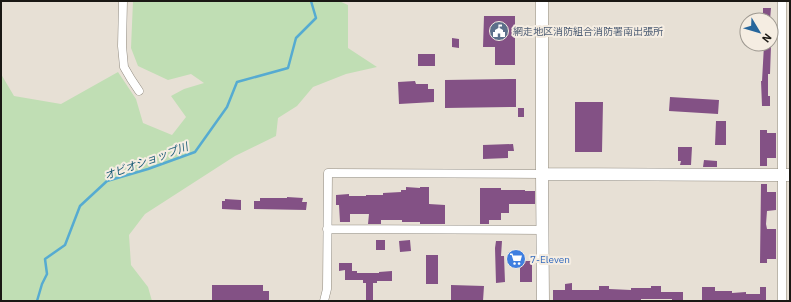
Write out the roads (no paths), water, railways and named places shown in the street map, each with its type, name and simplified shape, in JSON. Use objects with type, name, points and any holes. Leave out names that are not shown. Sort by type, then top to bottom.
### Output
[{"type":"street","points":[[123,1],[122,46],[124,67],[139,91]]},
{"type":"street","points":[[542,1],[543,301]]},
{"type":"street","points":[[782,1],[786,11],[786,267],[782,301]]},
{"type":"street","points":[[324,301],[326,289],[328,173],[786,175]]},
{"type":"street","points":[[327,229],[542,230]]},
{"type":"waterway","name":"オビオショップ川","points":[[37,301],[42,284],[47,274],[45,259],[65,245],[80,206],[107,181],[148,169],[195,152],[227,107],[237,82],[288,68],[296,38],[316,18],[311,1]]},
{"type":"place","name":"網走地区消防組合消防署南出張所","points":[[499,31]]},
{"type":"place","name":"7-Eleven","points":[[516,259]]}]
